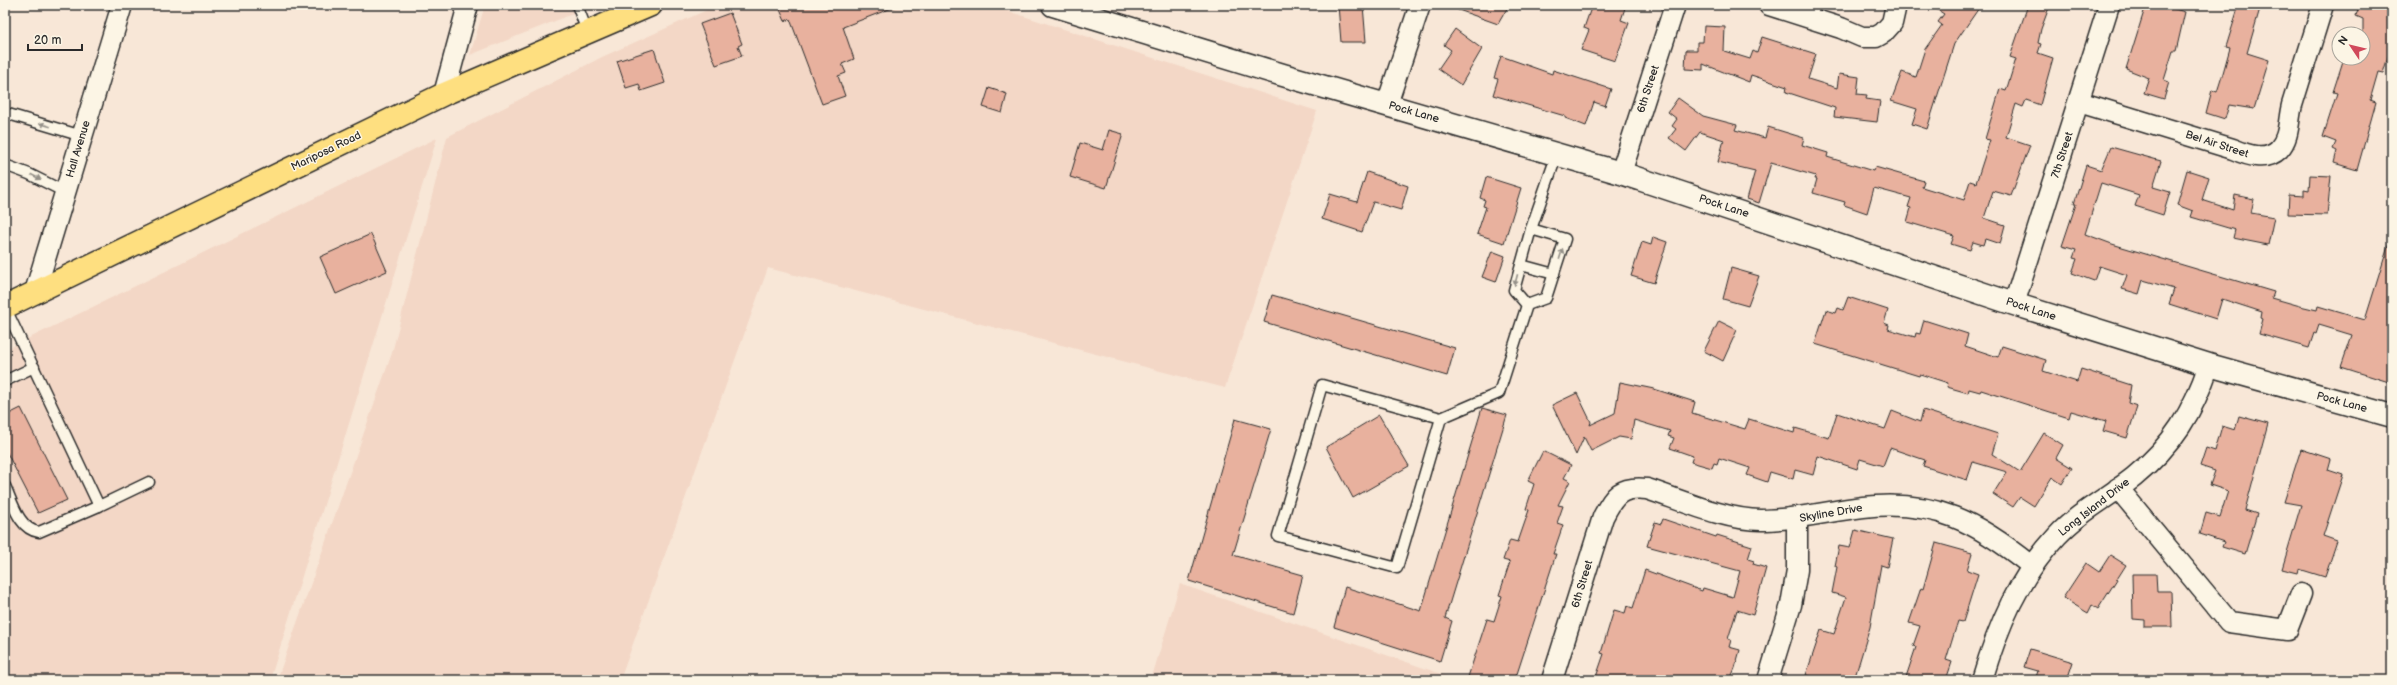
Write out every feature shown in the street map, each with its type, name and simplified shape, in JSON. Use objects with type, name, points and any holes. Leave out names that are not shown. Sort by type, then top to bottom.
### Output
[{"type":"main road","name":"Mariposa Road","points":[[5,307],[444,94],[587,31],[651,5]]},
{"type":"street","name":"Hall Avenue","points":[[35,292],[122,5]]},
{"type":"street","points":[[444,94],[468,5]]},
{"type":"street","name":"Pock Lane","points":[[1053,5],[1218,56],[1621,173],[2014,304],[2209,366],[2392,416]]},
{"type":"street","points":[[1387,104],[1420,5]]},
{"type":"street","name":"6th Street","points":[[1621,173],[1675,5]]},
{"type":"street","points":[[1769,5],[1841,28],[1862,37],[1876,37],[1883,33],[1892,23],[1896,5]]},
{"type":"street","name":"7th Street","points":[[2014,304],[2080,102],[2109,5]]},
{"type":"street","name":"Bel Air Street","points":[[2080,102],[2233,148],[2249,156],[2264,156],[2279,148],[2286,137],[2292,108],[2323,5]]},
{"type":"street","name":"Long Island Drive","points":[[1982,680],[1996,633],[2010,601],[2032,566],[2058,535],[2134,476],[2164,449],[2185,422],[2199,396],[2209,366]]},
{"type":"street","name":"Skyline Drive","points":[[1619,492],[1634,488],[1647,489],[1730,515],[1759,520],[1797,519],[1862,507],[1894,505],[1924,508],[1954,516],[1975,526],[2003,542],[2032,566]]},
{"type":"street","points":[[2118,488],[2230,622],[2287,630],[2301,594]]},
{"type":"street","name":"6th Street","points":[[1552,680],[1603,517],[1610,503],[1619,492]]},
{"type":"street","points":[[1768,680],[1791,605],[1797,570],[1797,519]]},
{"type":"lane","points":[[577,5],[587,31]]},
{"type":"lane","points":[[5,113],[82,136]]},
{"type":"lane","points":[[1527,306],[1514,290],[1531,229],[1557,154]]},
{"type":"lane","points":[[5,166],[29,174],[65,192]]},
{"type":"lane","points":[[1441,418],[1397,568],[1278,536],[1322,385],[1441,418],[1499,393],[1527,306],[1546,298],[1565,239],[1531,229]]},
{"type":"lane","points":[[1521,265],[1554,274]]},
{"type":"lane","points":[[5,307],[99,506]]},
{"type":"lane","points":[[5,381],[34,368]]},
{"type":"lane","points":[[5,486],[21,521],[34,532],[38,532],[99,506],[148,482]]},
{"type":"shaded area","points":[[485,5],[595,5],[470,55]]},
{"type":"shaded area","points":[[718,5],[989,5],[1317,111],[1225,388],[768,268],[620,680],[277,680],[392,353],[447,137],[602,57]]},
{"type":"shaded area","points":[[437,138],[270,680],[5,680],[5,350]]},
{"type":"shaded area","points":[[1180,584],[1450,677],[1449,680],[1151,680]]},
{"type":"building","points":[[778,5],[897,6],[843,27],[854,59],[842,64],[846,73],[838,76],[845,96],[822,104],[790,19],[785,21]]},
{"type":"building","points":[[1338,5],[1363,5],[1366,42],[1341,42]]},
{"type":"building","points":[[1451,5],[1509,5],[1498,24],[1450,7]]},
{"type":"building","points":[[1592,5],[1626,5],[1621,20],[1629,23],[1615,61],[1581,50],[1589,30],[1584,28]]},
{"type":"building","points":[[1930,5],[1981,5],[1954,44],[1927,129],[1912,124],[1917,109],[1891,101],[1902,72],[1916,77],[1925,49],[1942,25],[1938,22],[1944,14]]},
{"type":"building","points":[[2028,5],[2050,5],[2041,29],[2038,43],[2041,44],[2038,53],[2053,58],[2040,105],[2026,100],[2023,107],[2016,104],[2006,137],[2030,145],[2011,196],[1993,191],[1984,218],[2005,225],[2000,244],[1985,239],[1983,245],[1973,242],[1970,250],[1951,244],[1954,236],[1907,222],[1911,208],[1908,207],[1911,198],[1874,188],[1867,213],[1844,205],[1845,202],[1813,193],[1817,179],[1815,179],[1816,176],[1771,163],[1759,203],[1747,199],[1755,171],[1718,162],[1724,140],[1700,132],[1686,151],[1669,138],[1676,129],[1672,126],[1677,119],[1668,112],[1678,98],[1703,116],[1737,125],[1735,130],[1765,138],[1768,127],[1804,138],[1802,145],[1828,153],[1827,157],[1873,171],[1875,167],[1924,181],[1922,187],[1964,200],[1970,181],[1976,183],[1990,140],[1985,139],[2000,89],[2006,91],[2016,59],[2010,57]]},
{"type":"building","points":[[2146,5],[2161,5],[2185,12],[2176,51],[2173,51],[2164,80],[2169,82],[2164,99],[2144,93],[2149,78],[2126,69]]},
{"type":"building","points":[[2239,5],[2261,5],[2247,53],[2269,60],[2254,109],[2229,105],[2225,119],[2206,113],[2212,90],[2217,92],[2223,73],[2230,48],[2226,47]]},
{"type":"building","points":[[2359,5],[2392,5],[2392,44],[2383,73],[2378,72],[2370,100],[2376,102],[2357,170],[2334,163],[2337,151],[2333,149],[2336,142],[2323,137],[2337,93],[2333,92],[2341,66],[2371,66],[2371,26],[2363,26],[2363,19],[2356,16]]},
{"type":"building","points":[[730,13],[742,44],[738,46],[742,56],[716,65],[700,24]]},
{"type":"building","points":[[1704,26],[1725,27],[1724,51],[1750,59],[1753,51],[1757,53],[1762,37],[1816,54],[1808,79],[1837,88],[1839,74],[1859,77],[1857,94],[1867,95],[1866,99],[1880,101],[1877,122],[1834,117],[1835,108],[1786,92],[1787,87],[1751,75],[1749,82],[1703,64],[1703,70],[1685,69],[1686,50],[1697,50],[1697,42],[1703,42]]},
{"type":"building","points":[[1455,29],[1482,49],[1461,85],[1438,69],[1451,50],[1444,45]]},
{"type":"building","points":[[654,49],[665,83],[641,91],[639,84],[626,88],[617,61]]},
{"type":"building","points":[[1501,56],[1552,74],[1553,70],[1611,89],[1605,106],[1594,102],[1586,126],[1565,118],[1565,116],[1493,95],[1498,79],[1494,78]]},
{"type":"building","points":[[989,88],[1007,94],[1002,113],[983,107]]},
{"type":"building","points":[[1109,130],[1123,134],[1106,188],[1070,177],[1080,143],[1103,150]]},
{"type":"building","points":[[2111,147],[2161,161],[2153,187],[2170,192],[2163,215],[2135,206],[2139,195],[2101,183],[2085,234],[2112,244],[2274,292],[2272,298],[2317,310],[2318,306],[2365,320],[2389,243],[2392,243],[2392,383],[2341,367],[2352,335],[2319,325],[2316,334],[2314,333],[2309,348],[2259,334],[2263,319],[2261,318],[2262,312],[2222,299],[2216,319],[2169,304],[2174,289],[2143,280],[2139,294],[2122,289],[2127,275],[2099,266],[2094,281],[2072,273],[2077,259],[2073,258],[2076,250],[2062,246],[2076,204],[2074,204],[2086,165],[2101,170]]},
{"type":"building","points":[[2187,170],[2209,177],[2202,200],[2233,210],[2235,195],[2254,199],[2251,213],[2274,217],[2268,245],[2233,238],[2235,230],[2191,217],[2193,211],[2177,205]]},
{"type":"building","points":[[1367,172],[1408,186],[1401,210],[1373,202],[1362,232],[1322,219],[1330,194],[1357,202]]},
{"type":"building","points":[[2310,175],[2331,176],[2327,215],[2288,214],[2289,195],[2304,196],[2304,190],[2309,191]]},
{"type":"building","points":[[1486,177],[1521,188],[1504,243],[1477,234],[1486,207],[1483,206],[1485,200],[1480,198]]},
{"type":"building","points":[[371,234],[387,271],[336,294],[320,257]]},
{"type":"building","points":[[1653,237],[1667,242],[1654,283],[1631,276],[1642,242],[1651,245]]},
{"type":"building","points":[[1492,251],[1505,256],[1496,282],[1482,277]]},
{"type":"building","points":[[1731,268],[1759,276],[1748,306],[1723,299]]},
{"type":"building","points":[[1272,295],[1455,348],[1447,376],[1264,322]]},
{"type":"building","points":[[1848,297],[1888,310],[1884,323],[1889,325],[1888,329],[1915,337],[1916,333],[1920,334],[1924,320],[1968,334],[1965,346],[1998,357],[2002,346],[2046,360],[2043,371],[2077,382],[2081,369],[2131,385],[2128,403],[2137,406],[2127,438],[2103,431],[2106,421],[2071,411],[2069,418],[1981,390],[1980,392],[1969,389],[1968,393],[1947,387],[1948,383],[1920,374],[1919,376],[1815,344],[1826,310],[1836,313],[1838,308],[1843,310]]},
{"type":"building","points":[[1719,321],[1737,330],[1723,361],[1704,351]]},
{"type":"building","points":[[1620,382],[1654,389],[1695,402],[1692,413],[1745,429],[1749,419],[1794,433],[1795,428],[1829,438],[1837,413],[1885,429],[1892,411],[1920,422],[1923,410],[1998,434],[1992,454],[2020,472],[2044,433],[2063,445],[2056,458],[2072,468],[2062,484],[2052,477],[2034,506],[2020,497],[2013,507],[1993,494],[2007,472],[1973,462],[1967,480],[1923,466],[1925,460],[1890,448],[1883,466],[1860,459],[1857,469],[1818,456],[1813,475],[1795,470],[1793,479],[1770,472],[1767,482],[1747,475],[1750,468],[1719,458],[1717,464],[1714,463],[1712,468],[1691,462],[1693,456],[1670,448],[1674,438],[1668,436],[1670,431],[1634,420],[1631,439],[1619,437],[1591,451],[1584,437],[1576,455],[1552,405],[1577,393],[1591,422],[1590,425],[1615,413]]},
{"type":"building","points":[[21,408],[67,500],[38,513],[5,449],[5,416]]},
{"type":"building","points":[[1482,408],[1507,415],[1445,618],[1452,621],[1440,661],[1334,627],[1345,587],[1421,611]]},
{"type":"building","points":[[1379,415],[1409,466],[1353,498],[1326,447]]},
{"type":"building","points":[[2239,416],[2268,424],[2245,510],[2257,514],[2245,554],[2222,547],[2224,542],[2200,534],[2206,513],[2220,517],[2228,491],[2210,485],[2215,471],[2200,466],[2206,448],[2215,451],[2222,426],[2235,430]]},
{"type":"building","points":[[1235,419],[1271,429],[1233,555],[1303,575],[1293,613],[1189,581]]},
{"type":"building","points":[[2301,449],[2331,459],[2328,470],[2343,475],[2323,536],[2337,541],[2325,577],[2299,569],[2298,573],[2282,569],[2301,505],[2284,502]]},
{"type":"building","points":[[1543,451],[1571,465],[1564,478],[1570,481],[1558,505],[1563,506],[1557,523],[1563,525],[1553,554],[1556,554],[1515,680],[1467,680],[1487,619],[1494,621],[1502,596],[1499,595],[1510,562],[1503,560],[1510,540],[1518,542],[1529,510],[1526,509],[1534,484],[1528,481]]},
{"type":"building","points":[[1663,519],[1716,537],[1717,535],[1752,546],[1748,559],[1754,561],[1753,564],[1766,568],[1753,615],[1737,610],[1728,639],[1731,640],[1729,647],[1740,650],[1730,680],[1595,680],[1604,654],[1601,653],[1614,610],[1625,613],[1627,606],[1633,608],[1645,570],[1702,591],[1703,588],[1733,597],[1740,571],[1647,546],[1655,522],[1661,524]]},
{"type":"building","points":[[1855,530],[1893,539],[1887,567],[1881,565],[1870,627],[1854,680],[1823,680],[1806,675],[1821,630],[1834,634],[1846,597],[1832,593],[1839,546],[1850,548]]},
{"type":"building","points":[[1936,543],[1972,553],[1967,570],[1978,574],[1963,622],[1958,621],[1946,660],[1952,662],[1946,680],[1905,680],[1916,647],[1913,646],[1920,626],[1909,623],[1921,588],[1923,589]]},
{"type":"building","points":[[2110,555],[2126,565],[2098,609],[2092,605],[2088,613],[2063,598],[2086,563],[2099,572]]},
{"type":"building","points":[[2132,574],[2156,574],[2157,591],[2171,591],[2172,627],[2145,627],[2145,620],[2133,619]]},
{"type":"building","points":[[2030,649],[2073,662],[2067,680],[2035,680],[2038,671],[2024,667]]}]
